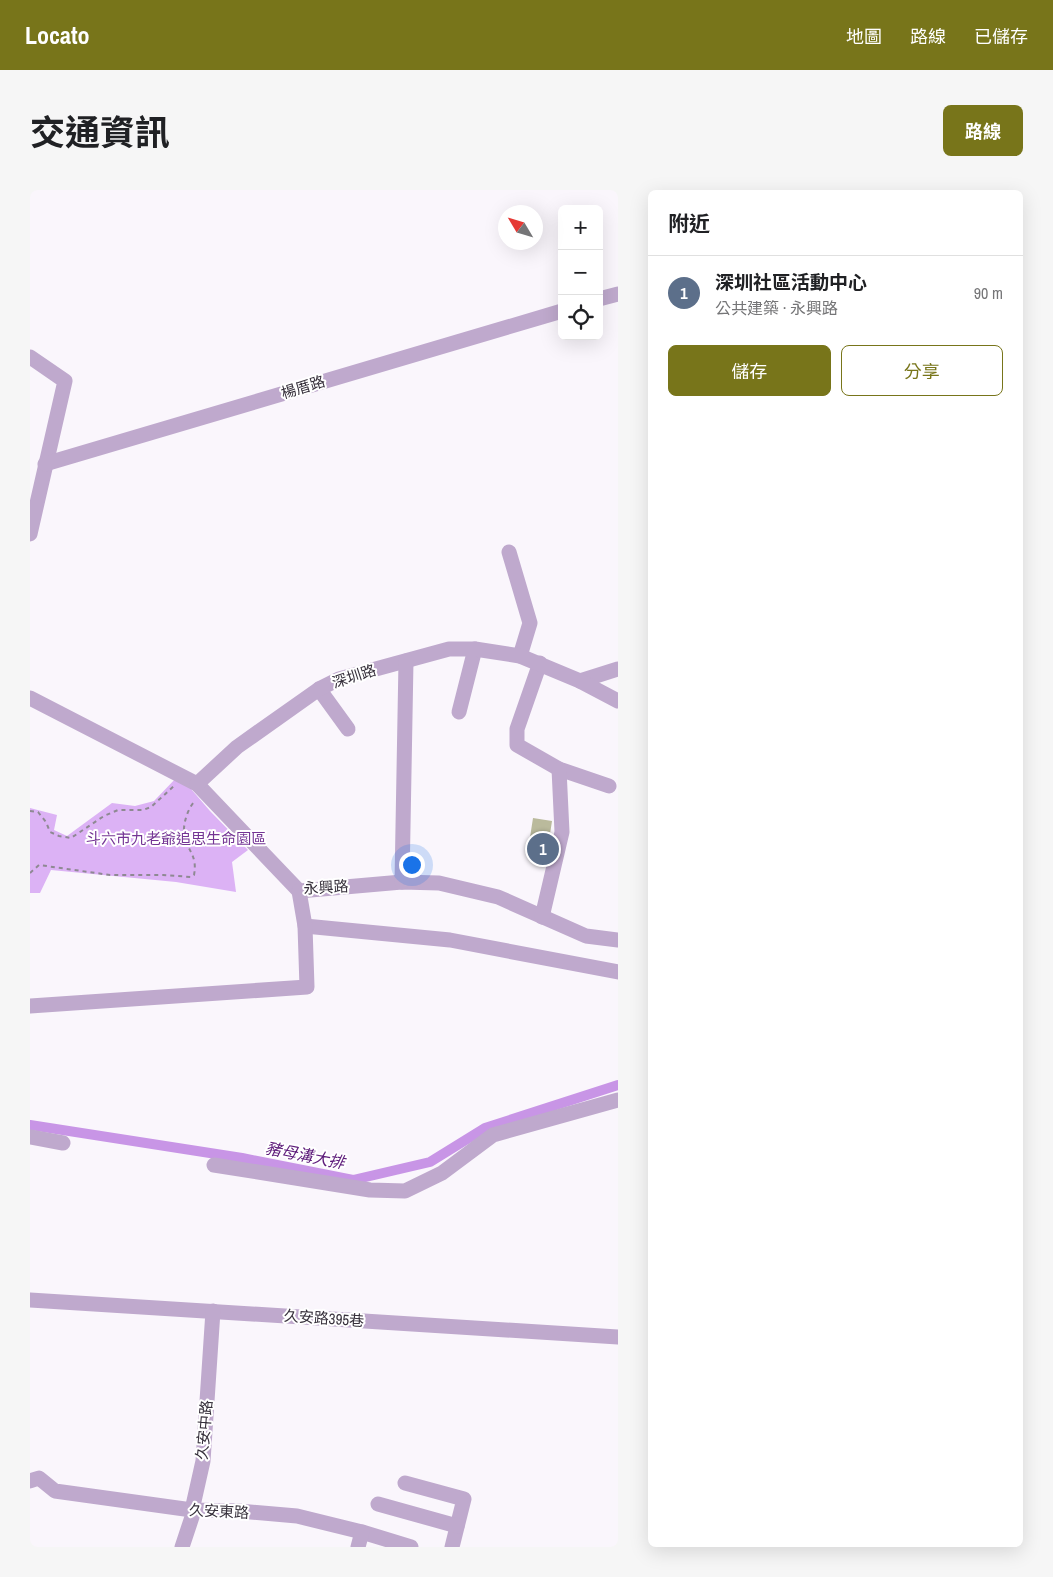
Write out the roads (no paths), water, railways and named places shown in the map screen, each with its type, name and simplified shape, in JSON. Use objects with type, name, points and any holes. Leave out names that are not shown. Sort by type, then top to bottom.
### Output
[{"type":"street","points":[[603,299],[618,294]]},
{"type":"street","name":"楊厝路","points":[[45,464],[558,312]]},
{"type":"street","points":[[30,357],[65,382],[30,534]]},
{"type":"street","points":[[509,552],[530,623],[520,656]]},
{"type":"street","name":"深圳路","points":[[191,781],[319,689],[339,679],[449,649],[475,649],[520,656],[580,681],[618,701]]},
{"type":"street","points":[[459,712],[475,649]]},
{"type":"street","points":[[402,882],[406,661]]},
{"type":"street","points":[[540,663],[516,729],[516,745],[559,769],[609,786]]},
{"type":"street","points":[[580,681],[618,669]]},
{"type":"street","points":[[319,689],[348,729]]},
{"type":"street","name":"永興路","points":[[30,698],[191,781],[208,796],[299,891],[402,882],[440,883],[498,897],[586,936],[618,940]]},
{"type":"street","points":[[542,916],[562,832],[559,769]]},
{"type":"street","points":[[30,1006],[307,987],[305,926],[299,891]]},
{"type":"street","points":[[305,926],[450,940],[618,972]]},
{"type":"street","points":[[214,1165],[370,1190],[405,1191],[442,1173],[493,1135],[618,1100]]},
{"type":"street","points":[[30,1137],[63,1143]]},
{"type":"street","name":"久安路395巷","points":[[30,1300],[618,1337]]},
{"type":"street","name":"久安中路","points":[[182,1547],[192,1518],[192,1510],[203,1461],[213,1311]]},
{"type":"street","name":"久安東路","points":[[30,1480],[38,1478],[55,1491],[192,1510],[239,1511],[297,1516],[362,1532],[393,1544],[411,1547]]},
{"type":"street","points":[[405,1483],[464,1499],[452,1547]]},
{"type":"street","points":[[378,1504],[457,1526]]},
{"type":"street","points":[[358,1547],[362,1532]]},
{"type":"waterway","name":"豬母溝大排","points":[[30,1125],[242,1158],[353,1180],[430,1162],[485,1128],[618,1085]]},
{"type":"place","name":"深圳社區活動中心","points":[[543,849]]},
{"type":"park label","name":"斗六市九老爺追思生命園區","points":[[176,838]]}]
